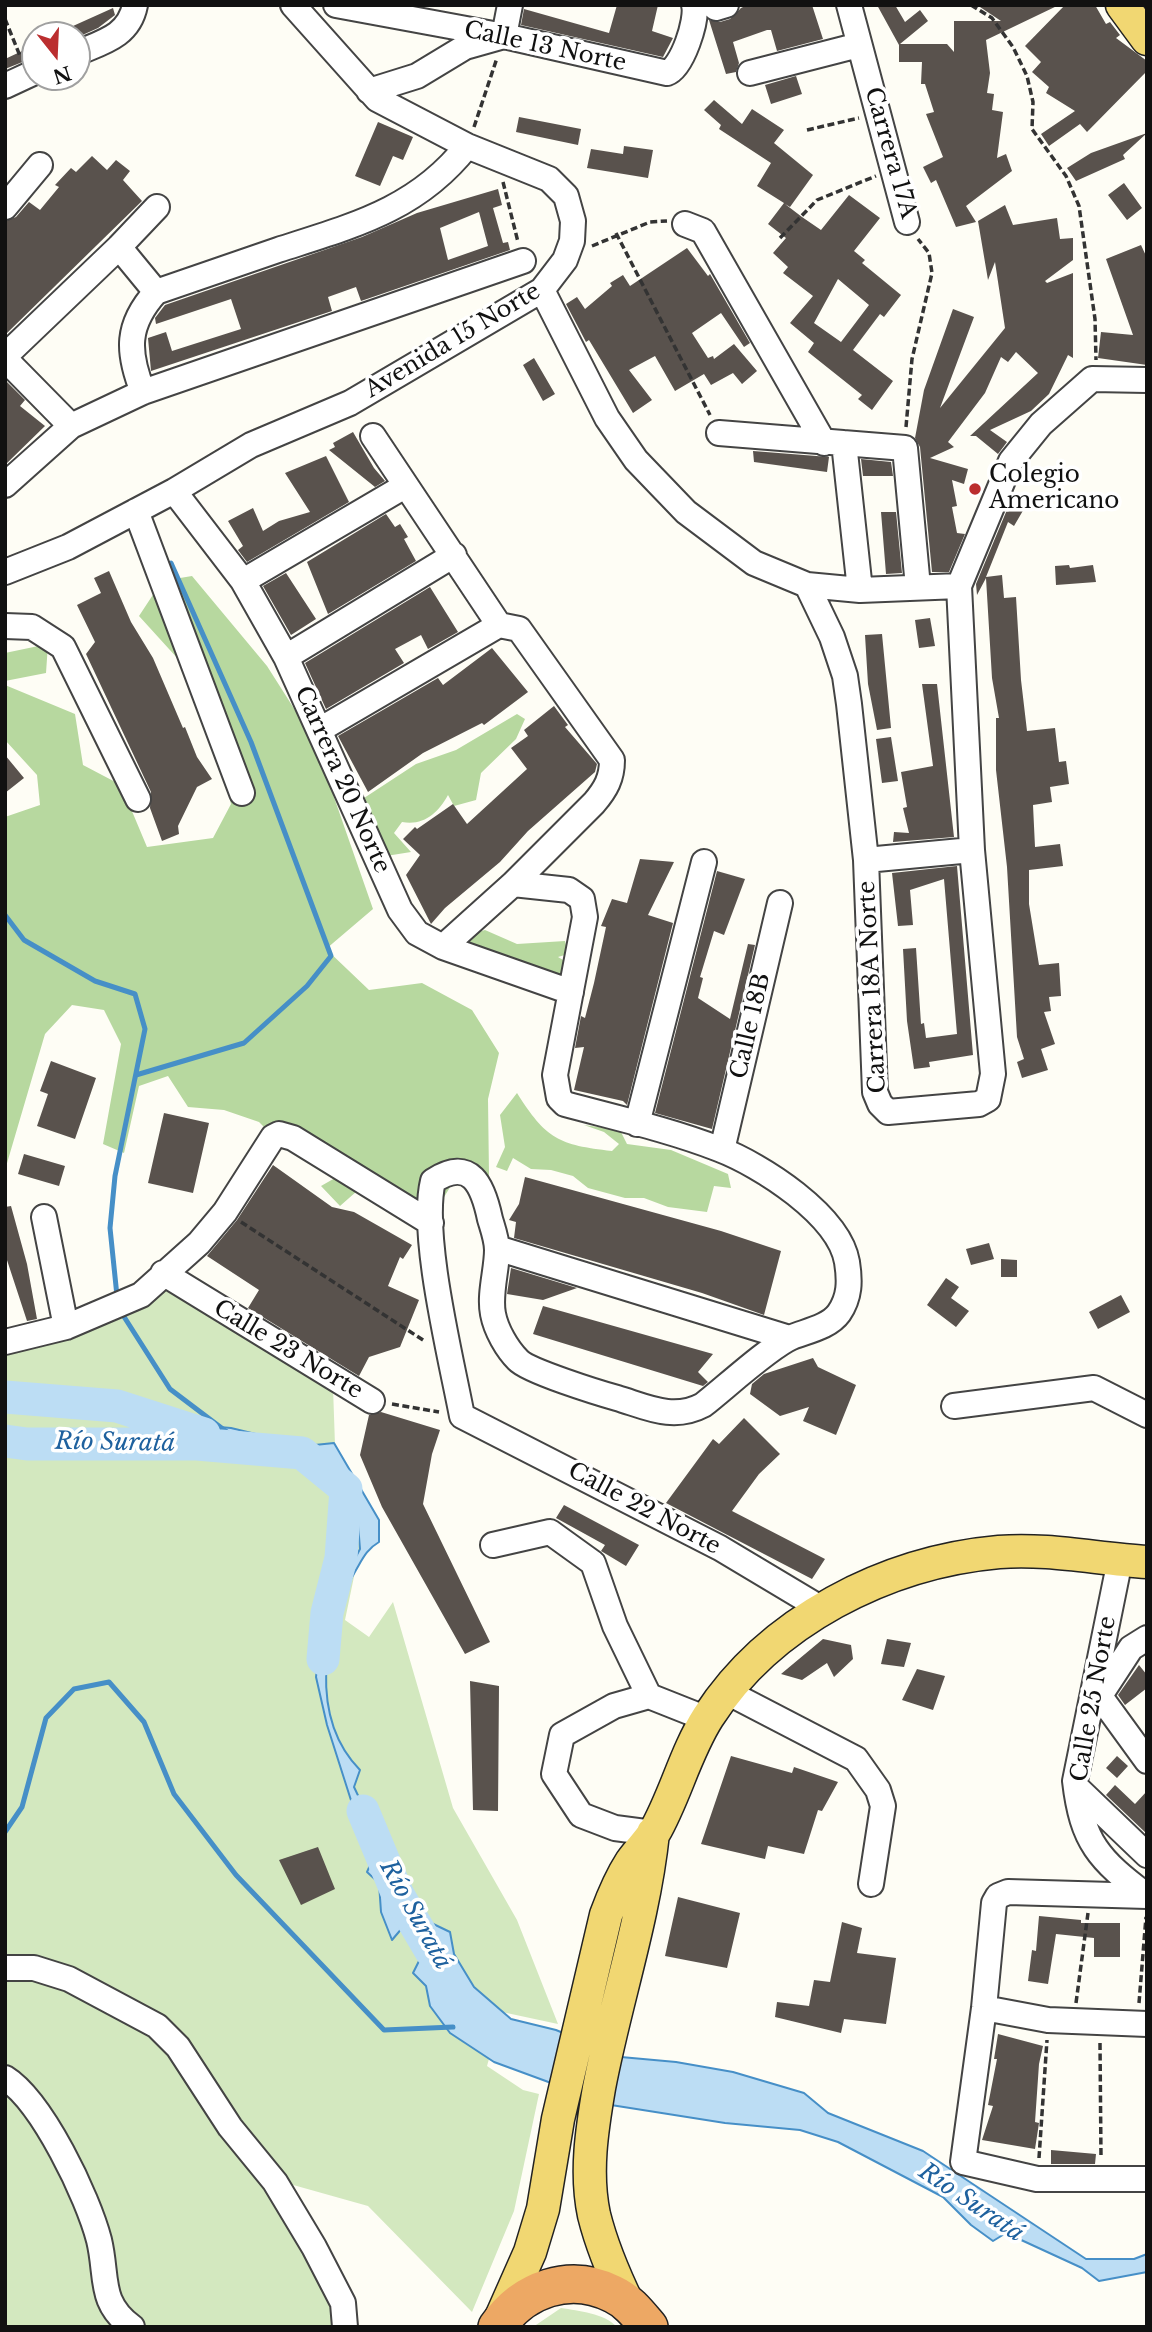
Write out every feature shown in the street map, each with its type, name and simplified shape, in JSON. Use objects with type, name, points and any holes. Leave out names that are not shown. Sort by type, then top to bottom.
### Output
[{"type":"highway","points":[[497,2327],[513,2306],[528,2295],[562,2284],[597,2287],[639,2315]]},
{"type":"main road","points":[[1122,5],[1147,38]]},
{"type":"main road","points":[[497,2327],[530,2252],[543,2209],[558,2119],[606,1915],[618,1882],[653,1833],[707,1719],[727,1692],[777,1643],[822,1609],[878,1581],[937,1561],[999,1552],[1062,1552],[1133,1561]]},
{"type":"main road","points":[[639,2315],[607,2260],[594,2212],[590,2164],[595,2115],[609,2036],[649,1874],[653,1833]]},
{"type":"street","points":[[91,47],[122,33],[132,17],[135,5]]},
{"type":"street","name":"Avenida 15 Norte","points":[[5,572],[68,547],[174,491],[251,445],[350,403],[542,290],[565,259],[572,241],[573,221],[566,196],[549,179],[467,146],[395,110],[369,91],[293,5]]},
{"type":"street","name":"Calle 13 Norte","points":[[336,5],[672,71],[693,28],[696,14],[712,6]]},
{"type":"street","points":[[369,91],[417,76],[466,47],[504,36],[510,5]]},
{"type":"street","name":"Carrera 17A","points":[[849,5],[907,222]]},
{"type":"street","points":[[750,73],[859,45]]},
{"type":"street","points":[[143,392],[132,366],[131,345],[134,325],[141,308],[156,292],[369,220],[432,184],[447,172],[467,146]]},
{"type":"street","points":[[5,207],[40,165]]},
{"type":"street","points":[[71,426],[5,357],[157,207]]},
{"type":"street","points":[[685,224],[697,226],[708,240],[834,443],[860,590]]},
{"type":"street","points":[[119,247],[156,292]]},
{"type":"street","points":[[5,485],[71,426],[143,392],[523,261]]},
{"type":"street","points":[[542,290],[607,418],[636,460],[686,512],[719,538],[754,563],[807,585],[860,590],[959,586],[1011,461],[1041,424],[1093,379],[1147,380]]},
{"type":"street","points":[[719,433],[905,449],[918,587]]},
{"type":"street","points":[[373,436],[499,625]]},
{"type":"street","points":[[243,582],[405,486]]},
{"type":"street","name":"Carrera 20 Norte","points":[[174,491],[243,582],[286,657],[321,729],[400,909],[417,933],[443,947],[571,992]]},
{"type":"street","points":[[136,511],[243,793]]},
{"type":"street","points":[[286,657],[454,555]]},
{"type":"street","name":"Carrera 18A Norte","points":[[807,585],[832,638],[845,676],[866,860],[875,1092],[880,1104],[888,1112],[979,1104],[988,1099],[993,1074],[972,850],[959,586]]},
{"type":"street","points":[[321,729],[499,625],[519,629],[612,760],[612,774],[606,789],[513,884],[443,947]]},
{"type":"street","points":[[5,626],[32,627],[63,647],[138,799]]},
{"type":"street","points":[[866,860],[972,850]]},
{"type":"street","points":[[637,1124],[704,862]]},
{"type":"street","points":[[462,1416],[451,1358],[429,1199],[433,1181],[445,1173],[461,1171],[475,1178],[486,1198],[497,1248],[492,1313],[502,1338],[519,1362],[601,1394],[671,1414],[689,1412],[789,1338],[820,1327],[837,1316],[850,1288],[845,1252],[835,1233],[810,1205],[722,1150],[565,1104],[559,1098],[555,1075],[585,917],[582,899],[569,890],[513,884]]},
{"type":"street","name":"Calle 18B","points":[[722,1150],[780,902]]},
{"type":"street","points":[[5,1342],[66,1327],[141,1294],[199,1243],[225,1212],[264,1151],[279,1134],[293,1138],[431,1223]]},
{"type":"street","points":[[44,1217],[66,1327]]},
{"type":"street","points":[[497,1248],[789,1338]]},
{"type":"street","name":"Calle 23 Norte","points":[[163,1273],[372,1401]]},
{"type":"street","points":[[954,1406],[1094,1388],[1147,1415]]},
{"type":"street","name":"Calle 22 Norte","points":[[462,1416],[720,1548],[822,1609]]},
{"type":"street","points":[[493,1545],[551,1532],[593,1563],[615,1626],[649,1696]]},
{"type":"street","name":"Calle 25 Norte","points":[[1133,1561],[1085,1738],[1076,1787],[1079,1807],[1099,1856],[1147,1896]]},
{"type":"street","points":[[1085,1738],[1100,1695],[1131,1648],[1147,1638]]},
{"type":"street","points":[[727,1692],[856,1759],[878,1790],[883,1806],[871,1884]]},
{"type":"street","points":[[1100,1695],[1147,1761]]},
{"type":"street","points":[[653,1833],[615,1828],[581,1815],[554,1774],[562,1735],[614,1706],[649,1696],[707,1719]]},
{"type":"street","points":[[1076,1787],[1147,1855]]},
{"type":"street","points":[[1147,1896],[1008,1892],[998,1896],[994,1903],[984,2008],[963,2162],[1037,2179],[1147,2179]]},
{"type":"street","points":[[5,1968],[34,1968],[69,1979],[157,2026],[178,2047],[230,2127],[275,2182],[314,2247],[343,2303],[345,2327]]},
{"type":"street","points":[[984,2008],[1048,2020],[1142,2024]]},
{"type":"street","points":[[5,2078],[24,2093],[47,2127],[91,2215],[113,2312],[132,2327]]},
{"type":"path","points":[[971,5],[992,18],[1013,47],[1027,76],[1033,102],[1032,129],[1066,176],[1084,219],[1095,319],[1096,361],[1093,379]]},
{"type":"path","points":[[5,19],[21,75]]},
{"type":"path","points":[[467,146],[504,36]]},
{"type":"path","points":[[807,130],[878,113]]},
{"type":"path","points":[[497,159],[523,261]]},
{"type":"path","points":[[780,238],[817,200],[894,170]]},
{"type":"path","points":[[565,259],[616,233],[650,222],[685,224]]},
{"type":"path","name":"Carrera 17A","points":[[905,449],[912,359],[932,273],[929,253],[907,222]]},
{"type":"path","points":[[616,233],[719,433]]},
{"type":"path","points":[[225,1212],[451,1358]]},
{"type":"path","name":"Calle 23 Norte","points":[[372,1401],[462,1416]]},
{"type":"path","points":[[1073,2022],[1091,1893]]},
{"type":"path","points":[[1142,2024],[1147,1904]]},
{"type":"path","points":[[1037,2179],[1048,2020]]},
{"type":"path","points":[[1100,2024],[1101,2179]]},
{"type":"green space","points":[[192,576],[267,666],[314,740],[373,909],[326,949],[369,990],[422,983],[472,1010],[499,1053],[488,1099],[489,1175],[484,1202],[460,1171],[441,1202],[397,1213],[365,1184],[340,1206],[321,1186],[342,1174],[281,1144],[259,1122],[224,1110],[188,1107],[168,1076],[139,1086],[124,1153],[103,1144],[121,1044],[104,1010],[72,1005],[45,1034],[5,1170],[5,817],[40,805],[37,775],[5,740],[5,685],[75,714],[83,765],[121,785],[147,847],[213,838],[231,804],[212,733],[189,671],[139,616],[162,581]]},
{"type":"green space","points":[[48,644],[46,673],[5,681],[5,653]]},
{"type":"green space","points":[[517,714],[525,719],[516,739],[481,773],[476,800],[454,806],[448,795],[430,817],[417,822],[402,822],[394,833],[411,852],[386,856],[361,800],[416,764],[456,750]]},
{"type":"green space","points":[[485,930],[517,944],[565,941],[568,954],[558,957],[570,964],[569,978],[468,952],[464,936]]},
{"type":"green space","points":[[517,1093],[546,1130],[566,1142],[612,1151],[619,1144],[604,1132],[584,1125],[620,1130],[627,1144],[671,1150],[728,1174],[731,1188],[714,1186],[707,1212],[668,1207],[644,1198],[625,1198],[588,1188],[573,1176],[551,1170],[531,1169],[513,1158],[507,1171],[496,1167],[505,1147],[500,1115]]},
{"type":"green space","points":[[163,1279],[333,1387],[335,1445],[362,1538],[345,1620],[369,1637],[393,1602],[453,1808],[517,1920],[558,2024],[502,2012],[487,2066],[523,2090],[539,2094],[514,2211],[472,2312],[368,2206],[279,2181],[346,2327],[5,2327],[5,1342]]},
{"type":"green space","points":[[561,2308],[598,2316],[617,2327],[533,2327]]},
{"type":"water","points":[[195,1425],[231,1428],[305,1446],[334,1443],[379,1520],[379,1542],[368,1551],[356,1570],[335,1618],[326,1672],[327,1699],[333,1725],[344,1749],[360,1770],[354,1787],[383,1848],[377,1866],[390,1878],[402,1909],[450,1932],[454,1954],[474,1987],[511,2019],[556,2030],[621,2057],[676,2062],[733,2072],[804,2093],[828,2113],[923,2151],[1086,2259],[1134,2259],[1147,2254],[1147,2272],[1099,2281],[1082,2268],[1006,2233],[993,2241],[971,2225],[943,2197],[838,2142],[800,2130],[725,2123],[611,2105],[494,2062],[450,2033],[430,2006],[426,1986],[413,1973],[422,1955],[403,1927],[392,1940],[381,1912],[379,1883],[367,1872],[371,1863],[327,1725],[316,1677],[321,1632],[330,1606],[360,1549],[358,1524],[340,1473],[322,1459],[240,1436],[216,1435],[209,1446],[186,1450],[167,1439],[63,1441],[5,1433],[5,1427],[69,1438],[181,1433]]},
{"type":"building","points":[[617,5],[658,5],[652,31],[673,38],[663,57],[521,25],[524,9],[609,33]]},
{"type":"building","points":[[747,5],[812,5],[823,39],[777,51],[771,30],[767,30],[733,42],[739,63],[736,72],[726,74],[709,20],[720,22],[730,19]]},
{"type":"building","points":[[877,5],[895,5],[905,22],[920,10],[928,21],[900,44],[947,44],[954,52],[954,21],[1001,21],[977,5],[1059,5],[986,40],[990,73],[987,93],[994,94],[992,110],[1003,112],[997,158],[1006,154],[1012,171],[966,206],[976,222],[956,227],[936,180],[931,183],[923,167],[943,157],[926,114],[934,112],[925,84],[921,84],[922,62],[899,62],[899,45]]},
{"type":"building","points":[[1065,5],[1095,5],[1106,24],[1110,22],[1120,35],[1116,38],[1147,61],[1147,71],[1087,132],[1080,124],[1049,146],[1041,134],[1075,111],[1046,93],[1049,87],[1032,72],[1041,62],[1025,46]]},
{"type":"building","points":[[113,8],[115,15],[91,31],[91,21],[84,21]]},
{"type":"building","points":[[21,52],[21,63],[5,69],[5,59]]},
{"type":"building","points":[[796,76],[802,94],[771,104],[765,85]]},
{"type":"building","points":[[714,100],[742,124],[752,109],[784,130],[774,143],[813,175],[790,207],[785,204],[821,230],[849,195],[880,218],[854,251],[865,260],[862,263],[901,295],[884,317],[880,314],[853,350],[893,381],[872,410],[858,399],[862,395],[808,352],[814,343],[790,323],[813,296],[783,273],[788,267],[773,253],[786,238],[768,224],[784,203],[757,186],[771,163],[719,129],[721,125],[704,110]],"holes":[[[838,279],[869,305],[841,342],[814,323]]]},
{"type":"building","points":[[519,117],[581,129],[578,145],[516,132]]},
{"type":"building","points":[[378,122],[413,137],[403,160],[393,156],[380,186],[355,176]]},
{"type":"building","points":[[1147,133],[1123,155],[1125,159],[1076,181],[1067,168],[1091,153]]},
{"type":"building","points":[[624,146],[653,150],[648,178],[587,168],[591,149],[623,154]]},
{"type":"building","points":[[92,156],[107,170],[116,160],[130,171],[123,180],[142,201],[5,335],[5,221],[16,217],[29,202],[40,210],[59,187],[55,185],[71,168],[76,172]]},
{"type":"building","points":[[1124,183],[1142,208],[1127,220],[1108,195]]},
{"type":"building","points":[[498,189],[502,205],[493,208],[503,243],[508,242],[510,250],[361,301],[356,287],[328,297],[332,311],[151,371],[148,338],[166,332],[172,351],[241,329],[231,299],[156,324],[155,318],[165,305],[362,237],[417,213]],"holes":[[[479,212],[488,246],[448,260],[440,228]]]},
{"type":"building","points":[[1005,205],[1013,225],[1057,218],[1060,239],[1073,238],[1073,260],[1045,281],[1047,283],[1073,273],[1073,358],[1068,355],[1049,394],[1031,411],[990,430],[1007,442],[998,454],[976,436],[970,436],[1038,373],[1016,352],[1008,362],[1001,357],[985,393],[948,442],[954,447],[930,458],[968,469],[964,484],[952,480],[957,506],[952,507],[957,533],[965,534],[949,572],[932,572],[920,447],[915,438],[924,390],[953,309],[974,317],[940,408],[1005,328],[995,262],[988,280],[978,221]]},
{"type":"building","points":[[1141,245],[1147,258],[1147,365],[1098,358],[1101,332],[1133,335],[1106,259]]},
{"type":"building","points":[[687,248],[708,276],[710,274],[750,343],[744,347],[721,313],[692,333],[708,358],[713,356],[714,359],[734,344],[757,371],[742,384],[733,373],[711,385],[704,374],[675,391],[655,356],[629,370],[652,400],[633,413],[589,340],[586,342],[566,304],[577,297],[585,309],[612,286],[610,283],[623,275],[630,286]]},
{"type":"building","points":[[534,358],[555,394],[543,401],[523,365]]},
{"type":"building","points":[[5,380],[25,400],[20,406],[45,426],[5,465]]},
{"type":"building","points":[[353,432],[374,468],[385,481],[375,487],[329,450],[335,447],[333,443]]},
{"type":"building","points":[[753,451],[829,457],[827,472],[754,462]]},
{"type":"building","points":[[326,456],[349,502],[247,562],[238,550],[243,546],[228,521],[253,508],[263,531],[279,521],[310,512],[285,473]]},
{"type":"building","points":[[861,459],[891,462],[893,476],[863,476]]},
{"type":"building","points":[[1014,493],[1028,502],[1014,526],[1008,522],[986,577],[1002,575],[1004,598],[1016,597],[1027,731],[1055,728],[1059,762],[1066,761],[1069,784],[1050,787],[1052,802],[1033,805],[1035,847],[1060,844],[1063,866],[1029,870],[1029,904],[1039,965],[1059,963],[1061,996],[1049,997],[1051,1011],[1044,1012],[1055,1044],[1041,1049],[1048,1070],[1022,1078],[1017,1062],[1024,1059],[1017,1037],[1007,867],[996,770],[996,718],[999,718],[992,678],[986,578],[977,595],[976,584]]},
{"type":"building","points":[[881,512],[896,512],[902,573],[886,574]]},
{"type":"building","points":[[386,514],[395,527],[400,524],[408,537],[404,539],[416,561],[328,614],[307,562]]},
{"type":"building","points":[[1069,565],[1070,568],[1093,565],[1096,582],[1056,585],[1055,566]]},
{"type":"building","points":[[109,571],[131,622],[153,658],[197,757],[212,779],[197,787],[178,826],[179,834],[162,841],[150,808],[151,792],[86,654],[95,642],[77,605],[101,593],[94,578]]},
{"type":"building","points":[[286,573],[316,619],[291,635],[263,586]]},
{"type":"building","points":[[430,587],[458,632],[428,649],[421,635],[395,649],[404,663],[326,709],[305,663]]},
{"type":"building","points":[[930,618],[935,646],[919,648],[915,620]]},
{"type":"building","points":[[882,634],[891,728],[877,730],[868,684],[865,635]]},
{"type":"building","points":[[492,648],[528,692],[484,725],[482,723],[423,753],[368,792],[338,736],[438,678],[443,685]]},
{"type":"building","points":[[922,684],[937,684],[954,837],[893,842],[894,832],[909,833],[903,808],[907,807],[901,772],[933,766]]},
{"type":"building","points":[[554,706],[568,725],[565,727],[597,764],[595,772],[528,831],[500,862],[445,908],[431,924],[406,875],[420,855],[403,839],[415,827],[417,829],[453,804],[467,824],[527,769],[511,748],[528,736],[524,730]]},
{"type":"building","points":[[891,737],[898,781],[882,783],[876,739]]},
{"type":"building","points":[[5,755],[24,778],[5,793]]},
{"type":"building","points":[[640,859],[674,862],[648,915],[673,923],[627,1105],[623,1101],[574,1090],[584,1047],[575,1048],[581,1016],[585,1018],[594,983],[606,927],[601,926],[612,899],[627,903]]},
{"type":"building","points":[[957,866],[973,1055],[929,1062],[930,1067],[914,1069],[907,1021],[903,949],[916,948],[921,1024],[924,1023],[926,1038],[957,1034],[944,879],[910,890],[913,925],[898,926],[892,873]]},
{"type":"building","points":[[717,871],[745,879],[724,935],[714,931],[700,977],[703,978],[698,998],[730,1019],[748,944],[755,945],[712,1129],[655,1113]]},
{"type":"building","points":[[51,1061],[96,1078],[75,1139],[37,1126],[48,1094],[40,1091]]},
{"type":"building","points":[[164,1113],[209,1123],[193,1193],[148,1183]]},
{"type":"building","points":[[24,1154],[65,1166],[59,1186],[18,1174]]},
{"type":"building","points":[[273,1165],[332,1207],[354,1212],[412,1245],[403,1259],[400,1257],[388,1286],[419,1300],[400,1347],[369,1357],[359,1376],[248,1308],[259,1290],[207,1256],[237,1220]]},
{"type":"building","points":[[525,1177],[721,1231],[781,1251],[764,1315],[702,1293],[514,1238],[516,1222],[509,1220],[519,1204]]},
{"type":"building","points":[[11,1206],[27,1264],[37,1319],[27,1321],[5,1254],[5,1207]]},
{"type":"building","points":[[989,1243],[994,1259],[971,1265],[966,1249]]},
{"type":"building","points":[[1001,1259],[1017,1260],[1017,1277],[1001,1277]]},
{"type":"building","points":[[511,1268],[577,1288],[543,1300],[507,1294]]},
{"type":"building","points":[[946,1278],[959,1287],[951,1298],[969,1311],[956,1327],[927,1305]]},
{"type":"building","points":[[1121,1295],[1130,1312],[1098,1329],[1089,1312]]},
{"type":"building","points":[[543,1306],[713,1354],[698,1372],[708,1382],[703,1386],[533,1334]]},
{"type":"building","points":[[813,1358],[818,1367],[856,1385],[836,1435],[803,1421],[809,1407],[780,1416],[750,1394],[752,1384],[764,1374]]},
{"type":"building","points":[[381,1412],[440,1430],[432,1454],[423,1504],[490,1642],[465,1654],[382,1507],[360,1455],[369,1415]]},
{"type":"building","points":[[744,1418],[780,1454],[759,1474],[732,1511],[825,1559],[812,1579],[666,1503],[713,1439],[719,1444]]},
{"type":"building","points":[[564,1505],[639,1545],[626,1566],[601,1551],[605,1545],[556,1518]]},
{"type":"building","points":[[823,1639],[851,1645],[853,1659],[834,1677],[827,1663],[802,1680],[781,1674]]},
{"type":"building","points":[[887,1639],[911,1643],[904,1667],[881,1664]]},
{"type":"building","points":[[1139,1665],[1147,1675],[1147,1688],[1125,1705],[1118,1695]]},
{"type":"building","points":[[917,1669],[945,1676],[933,1710],[902,1700]]},
{"type":"building","points":[[470,1681],[499,1686],[498,1811],[473,1810]]},
{"type":"building","points":[[731,1756],[792,1773],[794,1767],[838,1782],[822,1811],[818,1810],[804,1854],[768,1846],[765,1859],[701,1844]]},
{"type":"building","points":[[1117,1756],[1128,1766],[1117,1778],[1106,1768]]},
{"type":"building","points":[[1115,1785],[1135,1804],[1147,1791],[1147,1834],[1106,1795]]},
{"type":"building","points":[[318,1847],[335,1889],[301,1905],[279,1860]]},
{"type":"building","points":[[678,1897],[740,1913],[727,1968],[665,1956]]},
{"type":"building","points":[[1039,1916],[1081,1920],[1081,1923],[1120,1923],[1120,1957],[1094,1957],[1094,1938],[1056,1934],[1048,1984],[1028,1981],[1032,1950],[1036,1951]]},
{"type":"building","points":[[842,1922],[862,1928],[857,1953],[896,1958],[886,2024],[844,2019],[841,2033],[775,2017],[777,2002],[809,2006],[814,1980],[830,1982]]},
{"type":"building","points":[[998,2034],[1043,2046],[1039,2064],[1035,2122],[1039,2123],[1035,2149],[982,2140],[993,2106],[988,2105],[997,2059],[994,2059]]},
{"type":"building","points":[[1051,2150],[1096,2154],[1095,2164],[1051,2164]]},
{"type":"waterway","points":[[136,1075],[244,1043],[307,986],[331,956],[251,742],[171,563]]},
{"type":"waterway","points":[[5,915],[24,940],[95,981],[135,994],[145,1029],[115,1176],[110,1228],[117,1296]]},
{"type":"waterway","points":[[121,1312],[170,1389],[248,1448]]},
{"type":"waterway","points":[[5,1397],[117,1406],[204,1434]]},
{"type":"waterway","name":"Río Suratá","points":[[5,1441],[27,1444],[197,1444],[302,1453],[346,1489],[341,1558],[327,1613],[323,1659]]},
{"type":"waterway","points":[[5,1832],[22,1807],[46,1718],[74,1689],[109,1682],[144,1722],[174,1794],[236,1875],[384,2030],[453,2027]]},
{"type":"waterway","name":"Río Suratá","points":[[363,1811],[398,1895],[431,1951]]},
{"type":"place","name":"Colegio Americano","points":[[975,489]]}]
